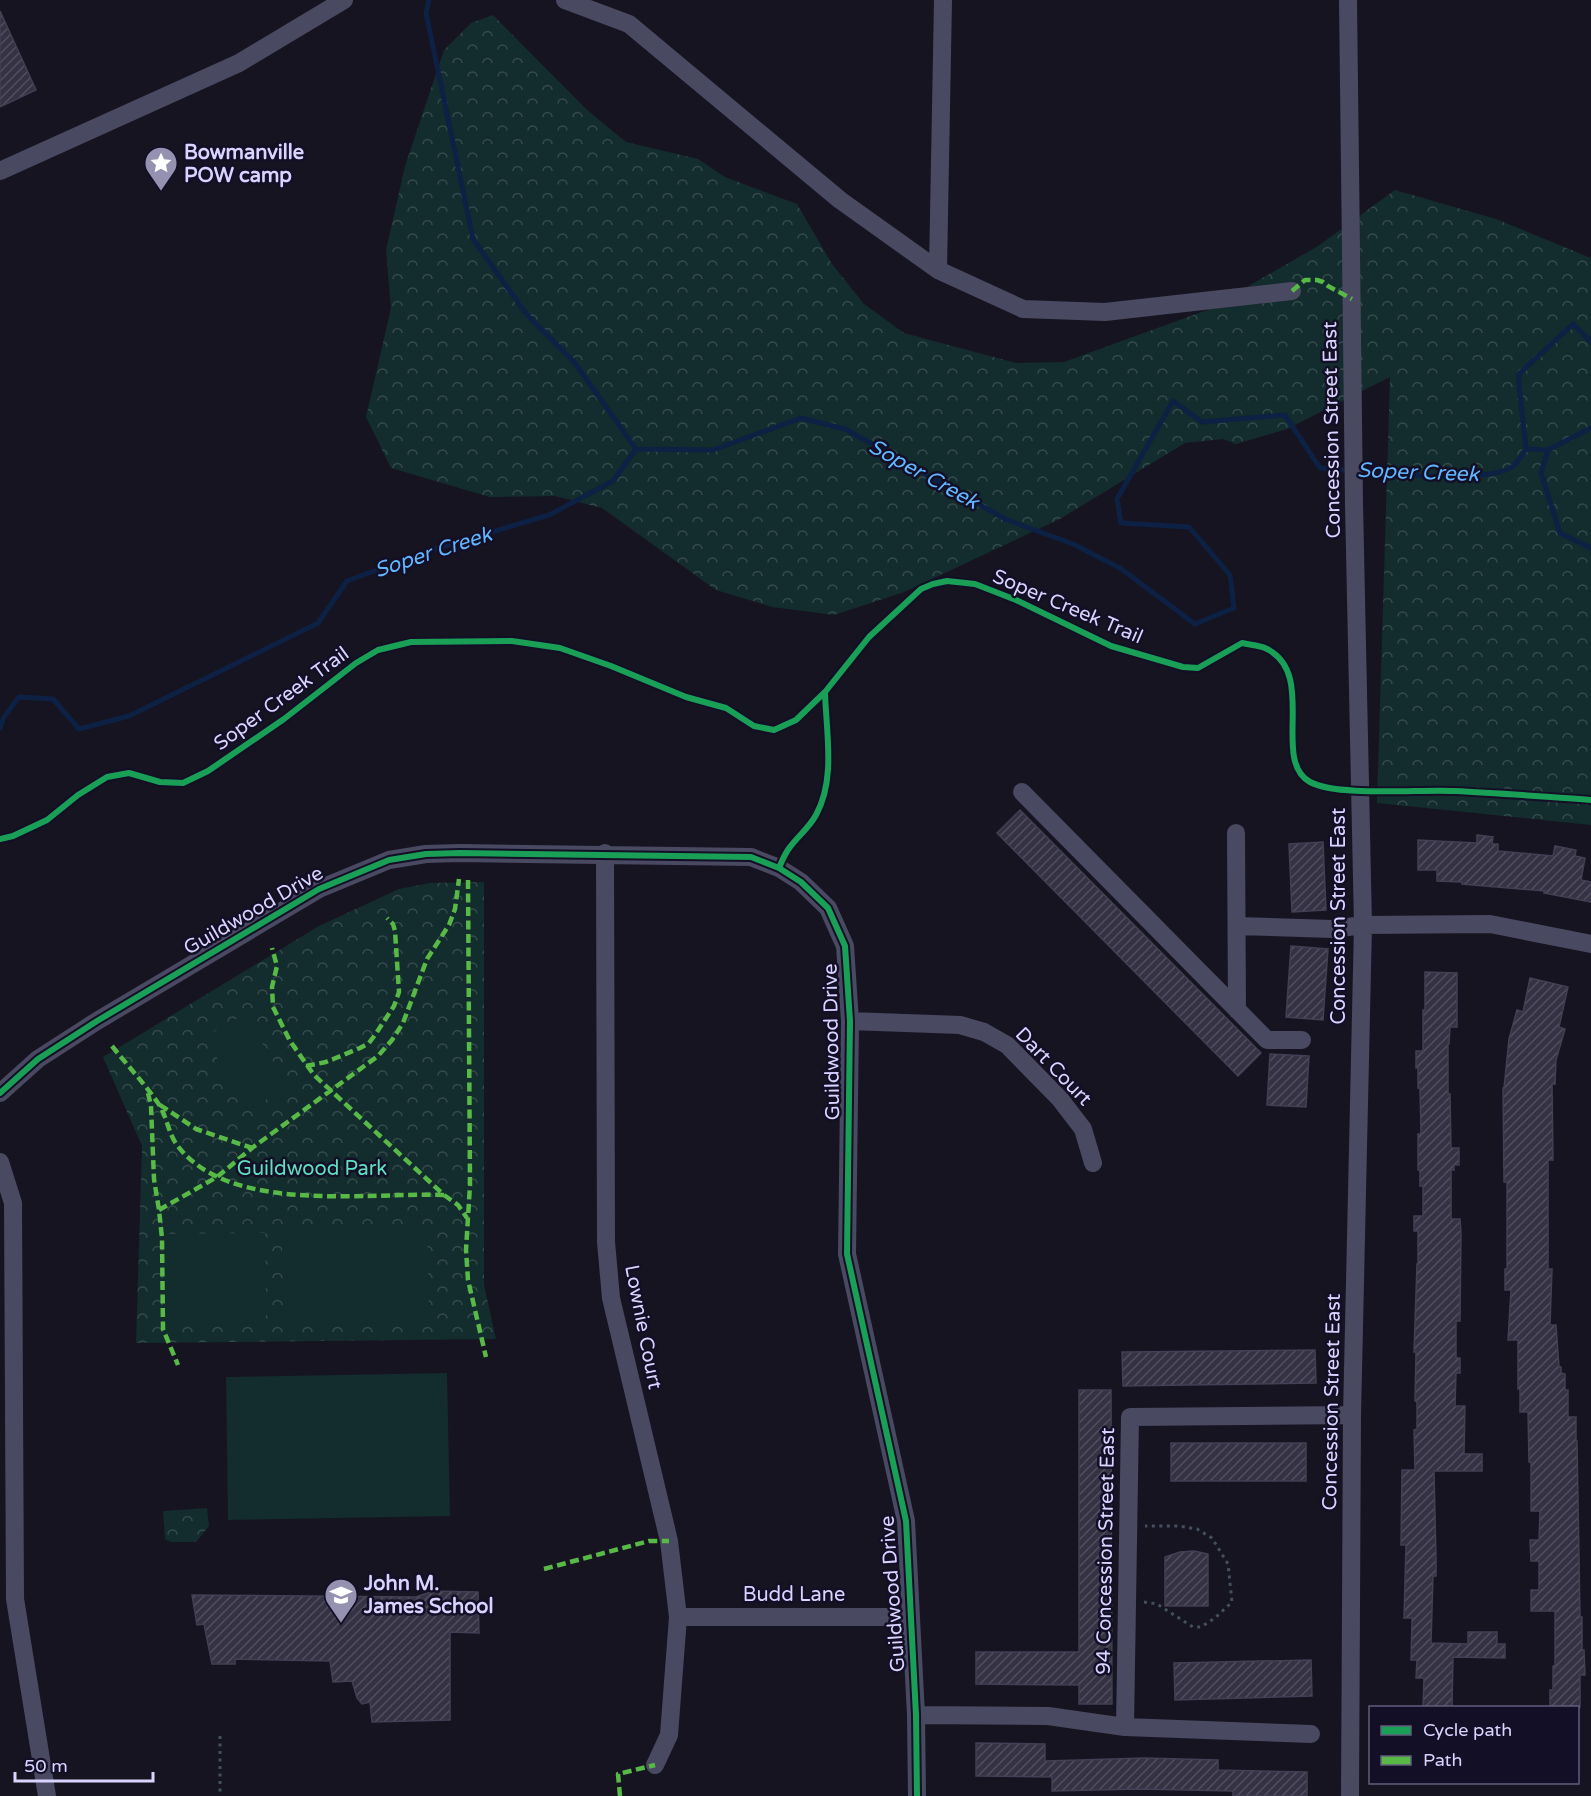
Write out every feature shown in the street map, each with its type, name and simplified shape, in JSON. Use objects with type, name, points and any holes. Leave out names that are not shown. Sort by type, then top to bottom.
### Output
[{"type":"street","points":[[0,171],[239,63],[344,0]]},
{"type":"street","points":[[565,0],[629,24],[840,200],[938,270],[1023,309],[1105,312],[1292,291]]},
{"type":"street","points":[[938,270],[943,0]]},
{"type":"street","name":"Concession Street East","points":[[1348,0],[1354,504],[1363,925],[1352,1415],[1350,1796]]},
{"type":"street","points":[[1022,792],[1267,1040],[1302,1040]]},
{"type":"street","points":[[1236,833],[1237,1010]]},
{"type":"street","name":"Guildwood Drive","points":[[0,1093],[38,1059],[97,1021],[319,889],[389,860],[426,854],[605,853],[751,857],[778,868],[801,882],[828,908],[845,946],[850,1021],[847,1254],[906,1521],[916,1715],[917,1796]]},
{"type":"street","name":"Lownie Court","points":[[605,853],[606,1242],[611,1298],[669,1541],[678,1617],[669,1735],[655,1765]]},
{"type":"street","points":[[1237,926],[1332,929],[1363,925],[1490,924],[1591,944]]},
{"type":"street","name":"Dart Court","points":[[850,1021],[960,1025],[992,1036],[1007,1045],[1060,1099],[1083,1129],[1093,1163]]},
{"type":"street","points":[[0,1162],[13,1203],[15,1599],[47,1796]]},
{"type":"street","name":"94 Concession Street East","points":[[1125,1727],[1130,1417],[1352,1415]]},
{"type":"street","name":"Budd Lane","points":[[678,1617],[910,1617]]},
{"type":"street","points":[[916,1715],[1048,1716],[1125,1727],[1311,1734]]},
{"type":"path","points":[[1127,1600],[1157,1604],[1193,1627],[1201,1627],[1232,1602],[1228,1564],[1212,1538],[1197,1529],[1178,1526],[1129,1526]]},
{"type":"path","points":[[220,1736],[220,1796]]},
{"type":"green space","points":[[493,15],[586,109],[626,142],[698,159],[725,177],[797,204],[832,264],[864,304],[904,333],[1016,363],[1064,362],[1207,310],[1318,246],[1395,190],[1496,219],[1591,258],[1591,825],[1377,803],[1390,377],[1287,429],[1236,444],[1223,439],[1185,443],[1060,519],[904,592],[834,615],[772,607],[716,590],[602,508],[555,496],[490,497],[391,468],[366,417],[391,308],[386,250],[405,166],[444,50],[471,23]]},
{"type":"green space","name":"Guildwood Park","points":[[484,882],[484,1285],[496,1339],[136,1343],[142,1146],[103,1057],[319,926],[399,889],[430,883]]},
{"type":"green space","points":[[245,1014],[288,1087],[248,1110],[205,1037]]},
{"type":"green space","points":[[427,1228],[429,1322],[284,1325],[282,1231]]},
{"type":"green space","points":[[265,1233],[266,1323],[167,1324],[164,1234]]},
{"type":"green space","points":[[447,1373],[450,1516],[228,1520],[226,1377]]},
{"type":"green space","points":[[207,1508],[209,1526],[196,1542],[171,1542],[165,1539],[163,1511]]},
{"type":"building","points":[[0,11],[36,90],[0,107]]},
{"type":"building","points":[[1020,810],[1261,1053],[1238,1076],[997,833]]},
{"type":"building","points":[[1477,835],[1493,837],[1492,844],[1498,844],[1498,851],[1553,856],[1555,846],[1576,850],[1575,856],[1585,858],[1581,880],[1591,882],[1591,902],[1544,893],[1545,891],[1437,881],[1437,870],[1418,870],[1418,840],[1477,843]]},
{"type":"building","points":[[1323,842],[1326,910],[1292,912],[1289,844]]},
{"type":"building","points":[[1291,946],[1328,949],[1323,1020],[1286,1017]]},
{"type":"building","points":[[1425,972],[1457,973],[1457,1027],[1450,1027],[1448,1044],[1451,1148],[1459,1148],[1459,1165],[1454,1165],[1454,1170],[1451,1170],[1451,1219],[1460,1219],[1461,1233],[1460,1321],[1456,1321],[1456,1358],[1460,1358],[1460,1373],[1456,1373],[1455,1406],[1465,1406],[1464,1454],[1482,1454],[1482,1471],[1434,1471],[1436,1576],[1433,1576],[1431,1643],[1468,1644],[1468,1632],[1497,1632],[1497,1644],[1505,1644],[1505,1658],[1453,1657],[1452,1706],[1423,1706],[1424,1678],[1416,1678],[1417,1660],[1411,1660],[1412,1618],[1404,1618],[1406,1545],[1401,1545],[1402,1470],[1415,1470],[1414,1430],[1417,1429],[1416,1352],[1414,1352],[1418,1231],[1414,1231],[1414,1216],[1423,1216],[1423,1186],[1420,1186],[1420,1170],[1418,1170],[1418,1134],[1421,1134],[1416,1051],[1423,1051],[1423,1010],[1425,1010]]},
{"type":"building","points":[[1530,978],[1568,987],[1559,1027],[1565,1029],[1556,1060],[1555,1084],[1552,1084],[1553,1160],[1548,1160],[1548,1269],[1552,1269],[1550,1325],[1556,1325],[1559,1367],[1561,1367],[1561,1373],[1565,1374],[1565,1390],[1568,1390],[1568,1417],[1576,1417],[1580,1617],[1582,1617],[1585,1675],[1580,1675],[1580,1707],[1550,1706],[1553,1666],[1555,1666],[1555,1611],[1531,1611],[1531,1590],[1539,1590],[1539,1561],[1531,1561],[1530,1540],[1539,1540],[1540,1511],[1531,1511],[1528,1412],[1520,1412],[1518,1340],[1508,1340],[1511,1290],[1505,1290],[1507,1182],[1504,1182],[1503,1088],[1509,1039],[1517,1010],[1523,1012]]},
{"type":"building","points":[[1270,1054],[1309,1056],[1306,1107],[1267,1105]]},
{"type":"building","points":[[1315,1350],[1316,1383],[1123,1386],[1122,1352]]},
{"type":"building","points":[[1079,1390],[1111,1390],[1112,1704],[1079,1704],[1079,1685],[976,1684],[976,1652],[1079,1652]]},
{"type":"building","points":[[1171,1443],[1306,1443],[1306,1481],[1171,1481]]},
{"type":"building","points":[[1194,1551],[1208,1554],[1208,1606],[1165,1606],[1165,1557],[1180,1552]]},
{"type":"building","points":[[433,1591],[478,1592],[479,1633],[450,1632],[450,1720],[372,1722],[370,1702],[362,1704],[357,1698],[352,1681],[333,1682],[330,1661],[235,1659],[235,1664],[212,1664],[204,1624],[197,1625],[192,1595],[416,1597]]},
{"type":"building","points":[[1311,1660],[1312,1696],[1175,1700],[1174,1663]]},
{"type":"building","points":[[976,1743],[1045,1744],[1045,1761],[1145,1758],[1218,1760],[1218,1770],[1307,1772],[1307,1796],[1233,1796],[1233,1791],[1138,1789],[1052,1791],[1052,1777],[976,1776]]},
{"type":"waterway","points":[[429,0],[426,13],[473,239],[527,315],[574,362],[636,449]]},
{"type":"waterway","name":"Soper Creek","points":[[1526,449],[1518,375],[1573,324],[1591,342]]},
{"type":"waterway","name":"Soper Creek","points":[[636,449],[713,450],[801,418],[845,429],[1005,519],[1073,544],[1120,568],[1195,624],[1234,608],[1230,575],[1189,527],[1121,523],[1117,499],[1173,401],[1202,422],[1285,415],[1320,468],[1420,476],[1475,476],[1497,473],[1512,467],[1526,449],[1548,450],[1541,473],[1560,533],[1591,548]]},
{"type":"waterway","name":"Soper Creek","points":[[1548,450],[1591,428]]},
{"type":"waterway","name":"Soper Creek","points":[[0,728],[4,717],[19,697],[53,699],[79,729],[129,716],[318,623],[347,581],[434,549],[549,515],[613,481],[636,449]]},
{"type":"marked path","points":[[1292,291],[1305,280],[1317,280],[1352,299]]},
{"type":"marked path","points":[[159,1210],[217,1177],[252,1148],[378,1056],[403,1023],[427,959],[449,925],[455,909],[459,879]]},
{"type":"marked path","points":[[468,880],[470,1185],[466,1250],[468,1280],[486,1357]]},
{"type":"marked path","points":[[306,1066],[326,1062],[369,1043],[394,1006],[399,992],[395,931],[393,924],[387,918]]},
{"type":"marked path","points":[[112,1046],[158,1103],[177,1145],[200,1167],[230,1182],[264,1191],[301,1195],[444,1195],[314,1075],[290,1041],[273,1007],[272,987],[277,966],[272,948]]},
{"type":"marked path","points":[[148,1093],[151,1106],[154,1179],[162,1238],[163,1329],[178,1365]]},
{"type":"marked path","points":[[160,1105],[196,1129],[252,1148]]},
{"type":"marked path","points":[[444,1195],[458,1205],[467,1218]]},
{"type":"marked path","points":[[544,1569],[649,1541],[669,1541]]},
{"type":"marked path","points":[[620,1796],[618,1774],[655,1765]]},
{"type":"cycle path","name":"Soper Creek Trail","points":[[0,839],[13,836],[47,820],[78,795],[107,777],[129,773],[160,782],[183,783],[208,771],[284,719],[356,663],[378,650],[411,642],[512,641],[560,648],[686,697],[726,708],[754,726],[774,730],[796,720],[825,692],[869,637],[921,589],[947,581],[975,584],[1016,600],[1111,646],[1183,667],[1198,668],[1242,643],[1265,648],[1281,660],[1289,676],[1292,695],[1292,736],[1299,771],[1310,782],[1323,787],[1359,791],[1455,791],[1591,800]]},
{"type":"cycle path","points":[[779,868],[788,849],[816,815],[826,786],[828,755],[825,692]]},
{"type":"cycle path","points":[[0,1093],[38,1059],[97,1021],[319,889],[389,860],[426,854],[460,853],[751,857],[779,868],[801,882],[828,908],[845,946],[850,1021],[847,1254],[906,1521],[916,1715],[917,1796]]},
{"type":"place","name":"Bowmanville POW camp","points":[[161,192]]},
{"type":"place","name":"John M. James School","points":[[341,1624]]}]
